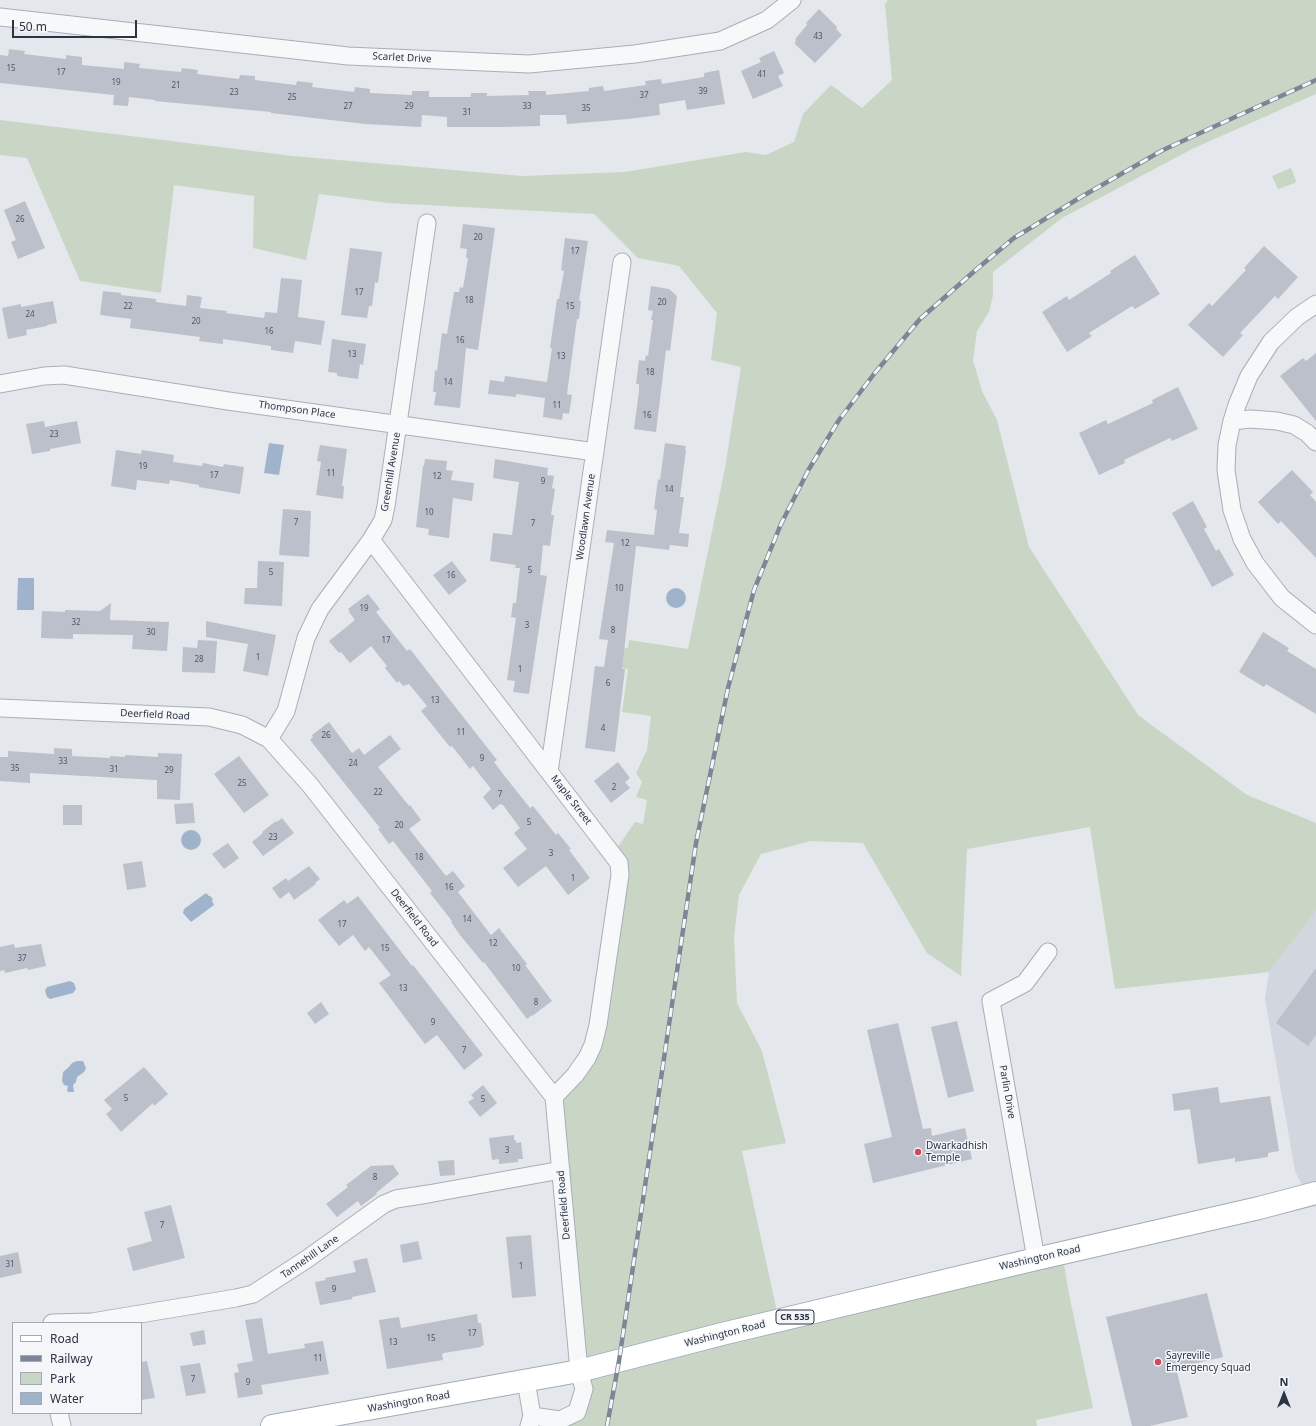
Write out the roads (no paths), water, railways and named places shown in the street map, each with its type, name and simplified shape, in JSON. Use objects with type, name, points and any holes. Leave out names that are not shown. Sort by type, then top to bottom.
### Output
[{"type":"main road","name":"Washington Road","points":[[272,1426],[579,1371],[722,1334],[1036,1259],[1259,1208],[1316,1193]]},
{"type":"street","name":"Scarlet Drive","points":[[0,17],[348,56],[529,64],[635,54],[720,41],[767,20],[792,0]]},
{"type":"street","name":"Greenhill Avenue","points":[[269,739],[286,711],[306,638],[320,608],[371,540],[383,520],[427,224]]},
{"type":"street","name":"Woodlawn Avenue","points":[[550,772],[622,262]]},
{"type":"street","points":[[1316,304],[1297,317],[1272,342],[1248,376],[1232,421],[1227,445],[1226,470],[1232,510],[1242,539],[1255,563],[1282,598],[1316,625]]},
{"type":"street","name":"Thompson Place","points":[[0,384],[44,376],[64,376],[595,452]]},
{"type":"street","points":[[1232,421],[1250,419],[1283,422],[1301,428],[1316,442]]},
{"type":"street","name":"Maple Street","points":[[371,540],[619,863],[620,875],[598,1025],[593,1045],[587,1058],[575,1075],[554,1097]]},
{"type":"street","name":"Deerfield Road","points":[[0,708],[209,717],[242,725],[269,739],[310,785],[554,1097],[579,1371],[584,1389],[576,1412],[560,1420],[530,1421]]},
{"type":"street","name":"Parlin Drive","points":[[1036,1259],[991,1001],[1025,983],[1048,952]]},
{"type":"street","name":"Tannehill Lane","points":[[92,1322],[253,1294],[307,1259],[384,1204],[396,1199],[561,1170]]},
{"type":"street","points":[[526,1381],[530,1421]]},
{"type":"street","points":[[59,1414],[62,1426]]},
{"type":"water","points":[[269,443],[284,445],[279,475],[264,473]]},
{"type":"water","points":[[18,578],[34,578],[34,610],[17,610]]},
{"type":"water","points":[[672,588],[680,588],[686,594],[686,602],[680,608],[672,608],[666,602],[666,594]]},
{"type":"water","points":[[187,830],[195,830],[201,836],[201,844],[195,850],[187,850],[181,844],[181,836]]},
{"type":"water","points":[[206,893],[213,899],[212,901],[214,905],[191,922],[183,913],[184,909]]},
{"type":"water","points":[[70,981],[74,983],[76,989],[73,993],[50,999],[47,997],[45,991],[47,987]]},
{"type":"water","points":[[83,1061],[86,1068],[84,1072],[77,1077],[76,1082],[73,1085],[74,1092],[69,1092],[67,1091],[68,1086],[64,1085],[62,1081],[63,1072],[72,1063]]},
{"type":"railway","points":[[607,1426],[619,1361],[696,843],[728,688],[754,590],[781,524],[809,469],[839,420],[874,374],[920,319],[1014,238],[1081,197],[1163,150],[1316,80]]},
{"type":"place","name":"Dwarkadhish Temple","points":[[918,1152]]},
{"type":"place","name":"Sayreville Emergency Squad","points":[[1158,1362]]}]
